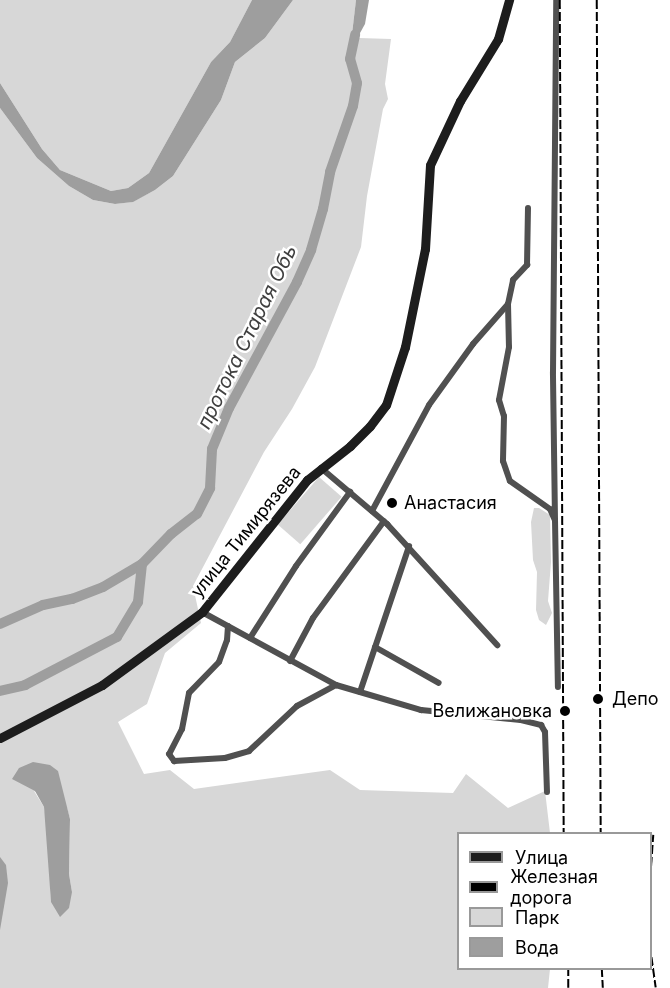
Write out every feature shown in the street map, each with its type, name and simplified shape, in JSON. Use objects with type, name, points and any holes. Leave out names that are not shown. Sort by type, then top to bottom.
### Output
[{"type":"street","name":"улица Тимирязева","points":[[0,738],[102,685],[202,612],[224,588],[306,480],[370,426],[386,405],[393,389],[409,329],[424,249],[430,165],[460,101],[498,39],[509,0]]},
{"type":"street","points":[[556,0],[553,372],[558,687]]},
{"type":"street","points":[[528,208],[527,265],[513,280],[508,304],[509,347],[499,400],[504,416],[502,461],[510,481],[550,509],[555,520]]},
{"type":"street","points":[[372,511],[429,405],[473,344],[508,304]]},
{"type":"street","points":[[321,468],[384,521],[409,546],[497,645]]},
{"type":"street","points":[[250,638],[296,566],[350,492]]},
{"type":"street","points":[[290,661],[313,618],[384,521]]},
{"type":"street","points":[[360,692],[409,546]]},
{"type":"street","points":[[202,612],[336,685],[421,710],[521,720],[541,725],[545,732],[547,792]]},
{"type":"street","points":[[228,626],[227,640],[219,662],[189,693],[182,729],[169,754],[174,761],[225,758],[249,751],[297,706],[336,685]]},
{"type":"street","points":[[375,647],[439,683]]},
{"type":"green space","points":[[0,0],[252,0],[230,42],[211,62],[149,173],[128,188],[111,191],[60,170],[42,149],[0,83]]},
{"type":"green space","points":[[293,0],[356,0],[350,50],[359,38],[391,39],[385,84],[388,99],[383,109],[367,196],[361,247],[315,367],[292,409],[264,452],[193,586],[201,623],[165,653],[147,704],[118,722],[144,774],[170,770],[194,789],[330,770],[360,790],[453,793],[466,774],[508,808],[545,791],[550,832],[457,832],[457,970],[550,970],[548,988],[0,988],[0,108],[37,158],[69,186],[93,200],[115,204],[132,202],[155,190],[173,176],[221,100],[235,62],[265,38]],"holes":[[[34,791],[67,808],[70,819],[69,874],[72,892],[51,902],[48,832],[44,807]]]},
{"type":"green space","points":[[319,477],[342,497],[300,544],[278,525]]},
{"type":"green space","points":[[534,508],[539,508],[550,515],[551,562],[548,601],[552,613],[546,625],[539,620],[536,610],[537,572],[533,560],[531,522]]},
{"type":"water","points":[[252,0],[293,0],[265,38],[235,62],[221,100],[173,176],[155,190],[133,202],[115,204],[93,200],[69,186],[37,158],[0,108],[0,83],[42,149],[60,170],[111,191],[128,188],[149,173],[211,62],[230,42]]},
{"type":"water","points":[[356,0],[369,0],[365,24],[350,51]]},
{"type":"water","points":[[33,762],[50,765],[58,771],[70,819],[69,874],[72,892],[69,908],[60,917],[51,902],[44,807],[35,791],[12,779],[19,768]]},
{"type":"water","points":[[0,857],[6,865],[8,883],[0,930]]},
{"type":"waterway","name":"протока Старая Обь","points":[[0,624],[43,605],[72,599],[103,587],[142,564],[171,534],[197,514],[210,488],[212,449],[229,408],[297,282],[311,250],[323,209],[330,172],[353,106],[357,83],[350,59],[355,35]]},
{"type":"waterway","name":"протока Старая Обь","points":[[0,691],[25,685],[117,637],[138,602],[142,564]]},
{"type":"railway","points":[[560,0],[564,832]]},
{"type":"railway","points":[[597,0],[601,832]]},
{"type":"railway","points":[[652,849],[653,835]]},
{"type":"railway","points":[[652,959],[656,988]]},
{"type":"railway","points":[[568,970],[568,988]]},
{"type":"railway","points":[[602,970],[603,988]]},
{"type":"place","name":"Анастасия","points":[[392,503]]},
{"type":"place","name":"Депо","points":[[598,699]]},
{"type":"place","name":"Велижановка","points":[[565,711]]}]
